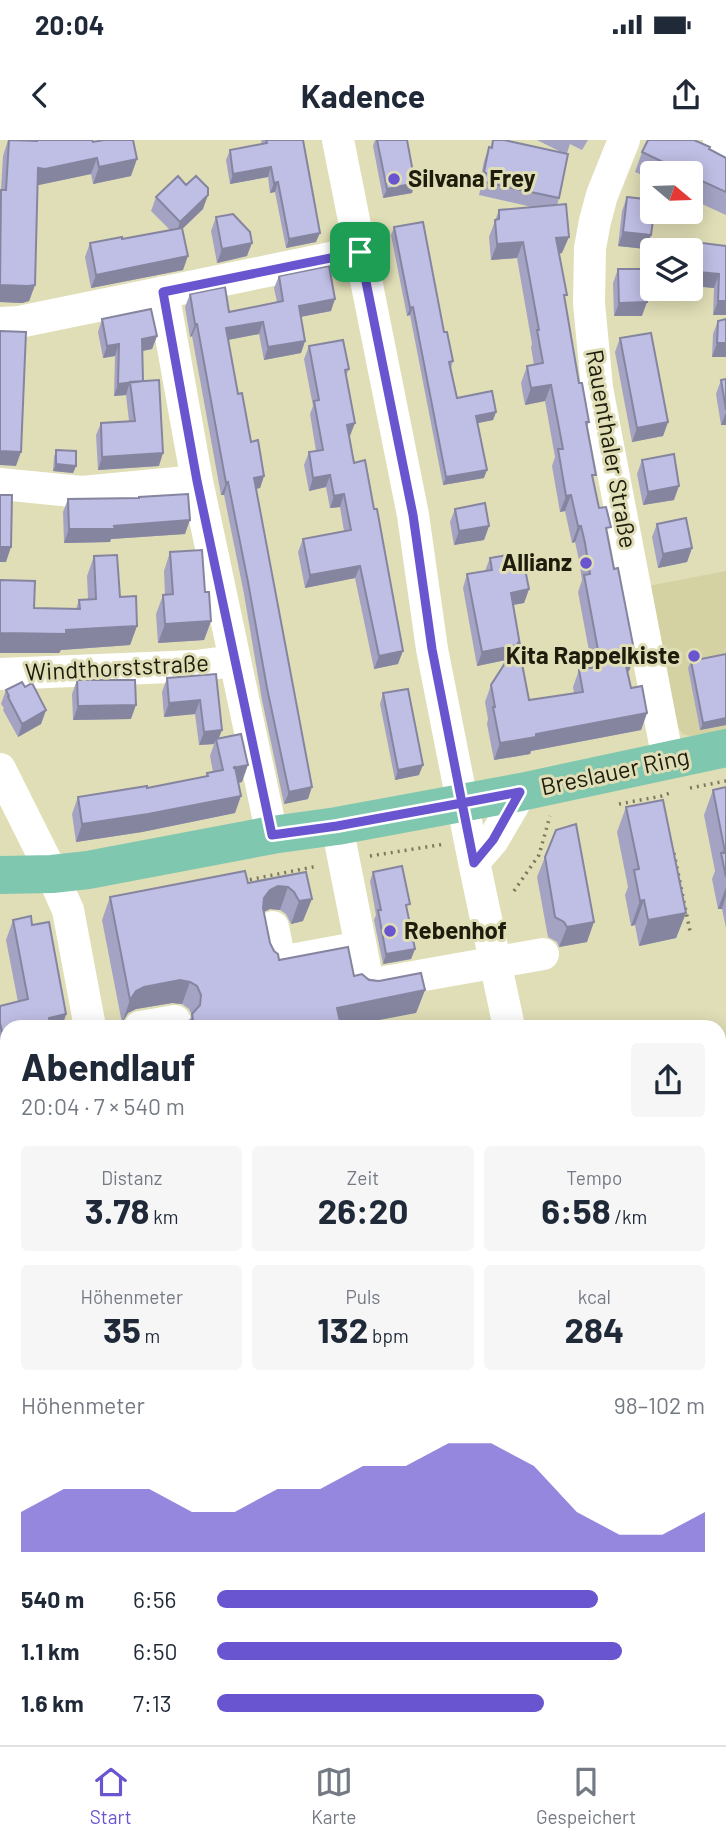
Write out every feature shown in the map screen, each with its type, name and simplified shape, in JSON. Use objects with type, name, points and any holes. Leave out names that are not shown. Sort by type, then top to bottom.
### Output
[{"type":"main road","name":"Breslauer Ring","points":[[0,875],[52,874],[134,862],[272,835],[341,843],[462,803],[531,806],[675,780],[726,748]]},
{"type":"street","points":[[338,140],[413,515],[432,649],[507,1020]]},
{"type":"street","name":"Rauenthaler Straße","points":[[624,140],[602,195],[595,221],[590,248],[589,303],[597,388],[675,780]]},
{"type":"street","points":[[719,140],[726,144]]},
{"type":"street","points":[[0,323],[19,322],[360,252]]},
{"type":"street","points":[[163,292],[197,481],[272,835]]},
{"type":"street","points":[[0,484],[82,492],[197,481]]},
{"type":"street","name":"Windthorststraße","points":[[0,674],[195,666],[234,661]]},
{"type":"street","points":[[0,769],[68,910],[89,1020]]},
{"type":"street","points":[[474,863],[493,840],[531,806]]},
{"type":"street","points":[[341,843],[368,985],[543,954]]},
{"type":"street","points":[[273,927],[280,962],[361,947]]},
{"type":"path","points":[[612,805],[662,796],[675,780],[726,781]]},
{"type":"path","points":[[514,891],[539,855],[550,816],[531,806]]},
{"type":"path","points":[[239,882],[341,843],[447,844]]},
{"type":"path","points":[[673,850],[690,931]]},
{"type":"shaded area","name":"Kita Rappelkiste","points":[[726,571],[726,730],[691,736],[683,734],[676,725],[648,586]]},
{"type":"building","points":[[9,140],[133,140],[137,159],[99,167],[97,158],[45,169],[38,168],[35,285],[0,285],[1,190],[6,190]]},
{"type":"building","points":[[266,140],[303,140],[320,233],[289,239],[278,182],[274,183],[271,167],[233,174],[230,150],[267,143]]},
{"type":"building","points":[[377,140],[407,140],[415,183],[387,189]]},
{"type":"building","points":[[493,140],[568,154],[559,198],[484,182],[489,147],[492,148]]},
{"type":"building","points":[[648,140],[694,140],[710,147],[709,149],[726,158],[726,192],[704,182],[704,161],[661,161],[642,152]]},
{"type":"building","points":[[178,176],[186,185],[196,176],[208,188],[208,195],[180,222],[156,197]]},
{"type":"building","points":[[627,197],[640,198],[640,224],[652,224],[651,235],[623,232]]},
{"type":"building","points":[[566,204],[569,237],[556,238],[579,383],[582,383],[589,422],[586,422],[596,475],[592,475],[599,508],[606,507],[611,527],[606,528],[614,569],[618,568],[635,655],[624,657],[631,688],[642,686],[647,713],[500,743],[491,685],[518,643],[529,700],[583,692],[579,670],[601,666],[584,575],[590,574],[585,543],[571,495],[566,496],[558,449],[563,449],[551,385],[531,388],[529,378],[527,366],[543,363],[523,242],[497,244],[495,220],[499,219],[499,210]]},
{"type":"building","points":[[233,214],[250,232],[252,243],[222,249],[216,217]]},
{"type":"building","points":[[423,222],[444,332],[447,332],[453,361],[449,362],[457,398],[492,391],[496,412],[476,416],[487,470],[446,477],[413,307],[410,308],[394,227]]},
{"type":"building","points":[[182,228],[188,256],[96,275],[90,243]]},
{"type":"building","points":[[703,243],[726,246],[726,301],[718,301],[719,274],[703,272]]},
{"type":"building","points":[[329,266],[335,299],[299,306],[305,341],[268,347],[263,322],[226,328],[238,394],[242,393],[251,442],[258,440],[264,476],[254,478],[312,787],[289,792],[190,294],[225,287],[229,312],[283,301],[279,276]]},
{"type":"building","points":[[618,269],[640,269],[640,301],[647,302],[619,303]]},
{"type":"building","points":[[151,309],[157,336],[142,339],[143,381],[118,384],[119,344],[107,346],[102,319]]},
{"type":"building","points":[[726,319],[726,343],[717,343],[718,321]]},
{"type":"building","points":[[0,331],[26,332],[21,452],[0,451]]},
{"type":"building","points":[[651,333],[668,422],[637,428],[620,338]]},
{"type":"building","points":[[343,340],[349,369],[345,370],[355,423],[347,425],[354,463],[365,460],[374,509],[377,509],[403,651],[379,656],[360,566],[310,575],[303,539],[351,530],[344,494],[334,496],[330,475],[313,478],[309,452],[323,450],[314,401],[319,400],[309,346]]},
{"type":"building","points":[[726,379],[726,410],[721,380]]},
{"type":"building","points":[[159,380],[163,453],[102,457],[101,423],[135,421],[130,382]]},
{"type":"building","points":[[56,450],[76,451],[76,466],[56,464]]},
{"type":"building","points":[[674,454],[679,486],[648,492],[642,460]]},
{"type":"building","points":[[188,494],[190,520],[114,526],[115,529],[69,529],[68,499]]},
{"type":"building","points":[[0,495],[12,495],[11,547],[0,547]]},
{"type":"building","points":[[485,503],[489,526],[459,531],[455,509]]},
{"type":"building","points":[[686,518],[692,548],[663,554],[657,524]]},
{"type":"building","points":[[202,550],[205,592],[209,592],[211,621],[165,624],[163,595],[173,594],[170,552]]},
{"type":"building","points":[[117,555],[120,597],[136,596],[137,626],[66,630],[66,634],[0,633],[0,580],[35,581],[34,608],[80,609],[79,600],[96,599],[94,556]]},
{"type":"building","points":[[508,555],[510,566],[524,564],[529,589],[511,593],[520,645],[518,643],[482,652],[467,574],[492,570],[490,558]]},
{"type":"building","points":[[726,654],[726,718],[703,723],[691,661]]},
{"type":"building","points":[[216,674],[222,730],[204,732],[200,700],[169,703],[167,678]]},
{"type":"building","points":[[77,680],[135,680],[136,705],[78,706]]},
{"type":"building","points":[[22,682],[25,687],[32,683],[46,710],[22,724],[6,690]]},
{"type":"building","points":[[408,689],[423,765],[398,770],[383,693]]},
{"type":"building","points":[[241,734],[248,765],[235,768],[241,796],[82,824],[78,797],[147,788],[208,776],[207,773],[223,770],[216,739]]},
{"type":"building","points":[[726,787],[726,877],[721,853],[725,852],[713,790]]},
{"type":"building","points":[[663,800],[686,913],[648,920],[644,900],[640,901],[634,870],[639,869],[626,807]]},
{"type":"building","points":[[576,824],[594,922],[567,927],[555,917],[545,857],[556,830]]},
{"type":"building","points":[[402,866],[415,949],[386,954],[373,872]]},
{"type":"building","points":[[245,871],[248,883],[306,872],[312,899],[299,901],[288,887],[278,886],[270,890],[264,898],[263,908],[270,943],[279,960],[348,947],[354,976],[362,974],[369,980],[379,981],[421,973],[425,990],[337,1008],[340,1020],[193,1020],[192,1014],[200,1005],[201,995],[197,986],[190,982],[180,980],[144,987],[136,991],[130,1000],[110,897]]},
{"type":"building","points":[[31,916],[32,925],[49,922],[66,1014],[49,1020],[0,1020],[0,1006],[28,999],[13,920]]},
{"type":"place","name":"Silvana Frey","points":[[394,179]]},
{"type":"place","name":"Allianz","points":[[586,563]]},
{"type":"place","name":"Kita Rappelkiste","points":[[694,656]]},
{"type":"place","name":"Rebenhof","points":[[390,931]]},
{"type":"route","points":[[360,252],[163,292],[197,481],[272,835],[462,803],[474,863],[493,840],[520,792],[462,803],[432,649],[413,515],[360,252]]}]
